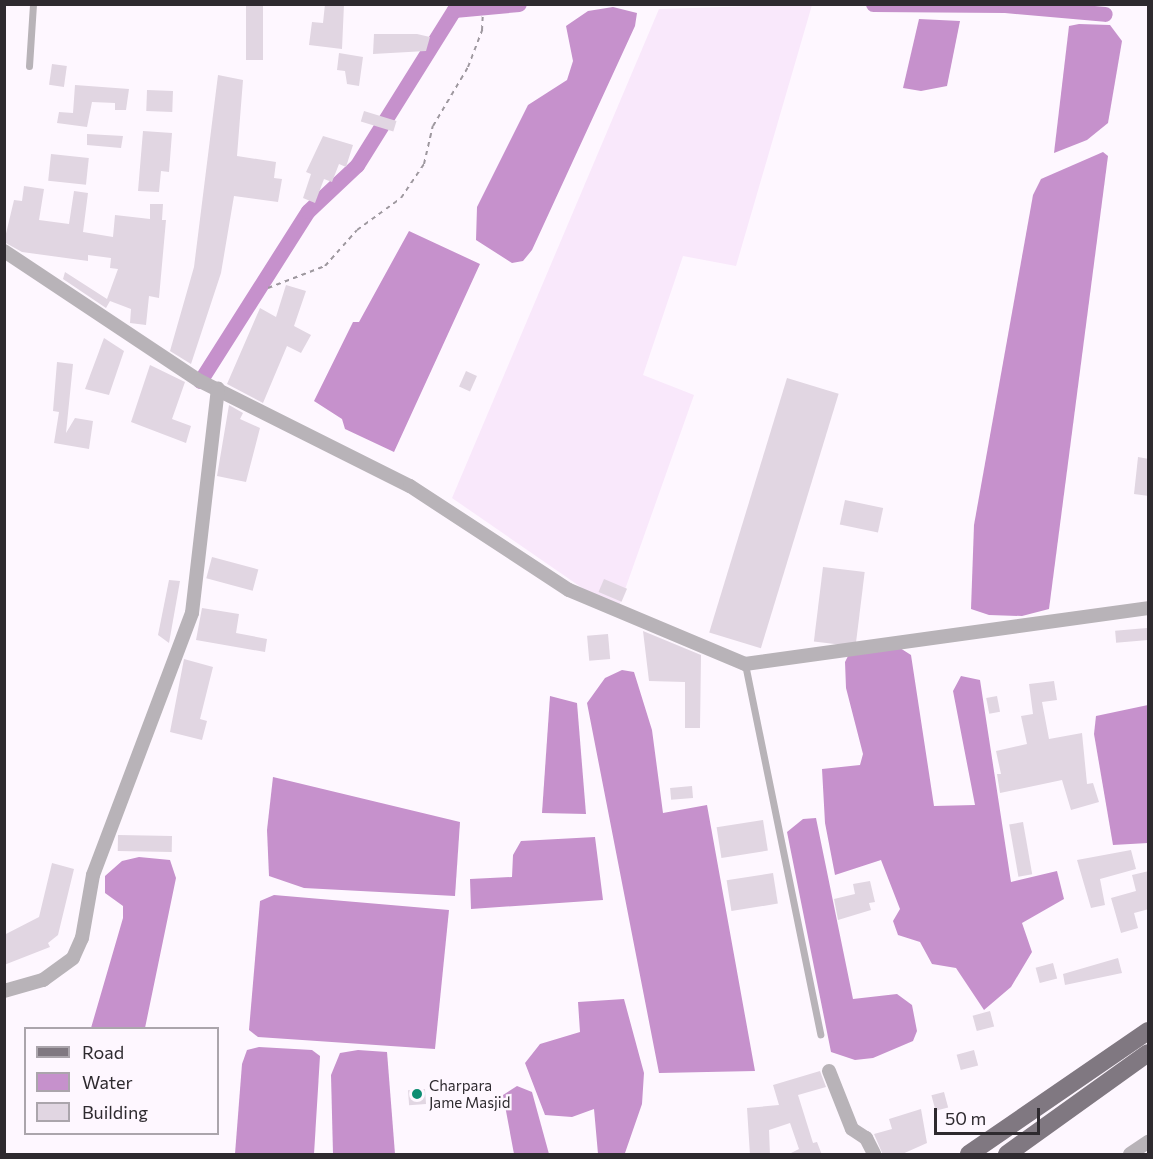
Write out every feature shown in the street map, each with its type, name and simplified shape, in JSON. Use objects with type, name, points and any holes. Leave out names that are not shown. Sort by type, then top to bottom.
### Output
[{"type":"main road","points":[[969,1155],[1149,1031]]},
{"type":"main road","points":[[1007,1155],[1149,1053]]},
{"type":"street","points":[[4,251],[218,389],[410,486],[569,590],[745,664],[1149,608]]},
{"type":"street","points":[[4,991],[43,980],[73,958],[82,938],[93,875],[192,613],[218,389]]},
{"type":"street","points":[[829,1071],[852,1129],[866,1138],[874,1155]]},
{"type":"street","points":[[1130,1155],[1149,1142]]},
{"type":"lane","points":[[29,66],[33,4]]},
{"type":"lane","points":[[745,664],[820,1034]]},
{"type":"path","points":[[268,288],[325,266],[357,230],[401,198],[424,164],[433,126],[468,67],[482,30],[483,13]]},
{"type":"shaded area","points":[[812,5],[736,266],[683,256],[643,375],[694,395],[617,612],[452,498],[659,9]]},
{"type":"water","points":[[613,7],[637,13],[635,26],[532,250],[523,261],[512,263],[476,240],[477,207],[528,105],[567,80],[573,61],[566,26],[588,11]]},
{"type":"water","points":[[919,19],[960,21],[947,86],[921,91],[903,88]]},
{"type":"water","points":[[1110,25],[1122,41],[1108,123],[1087,140],[1054,153],[1069,26]]},
{"type":"water","points":[[1103,152],[1108,156],[1049,609],[1022,616],[989,615],[971,609],[974,525],[1033,195],[1041,179]]},
{"type":"water","points":[[409,231],[480,264],[394,452],[345,429],[342,419],[314,401],[353,322],[359,322]]},
{"type":"water","points":[[900,648],[911,655],[934,806],[975,805],[953,691],[961,676],[980,680],[1011,882],[1057,871],[1064,899],[1022,923],[1032,952],[1011,987],[984,1010],[956,968],[932,964],[920,942],[898,935],[893,921],[900,909],[881,860],[835,875],[825,823],[822,769],[860,765],[863,754],[846,688],[845,662],[850,652]]},
{"type":"water","points":[[622,670],[634,672],[652,730],[663,813],[707,805],[755,1071],[659,1073],[587,703],[605,678]]},
{"type":"water","points":[[550,696],[577,703],[586,814],[542,813]]},
{"type":"water","points":[[1148,705],[1148,843],[1113,845],[1094,734],[1096,716]]},
{"type":"water","points":[[273,777],[460,822],[455,896],[304,888],[269,876],[267,830]]},
{"type":"water","points":[[816,818],[853,999],[897,994],[912,1005],[917,1031],[913,1041],[873,1058],[855,1060],[831,1052],[787,832],[803,819]]},
{"type":"water","points":[[595,837],[603,900],[471,909],[470,879],[512,877],[513,855],[521,841]]},
{"type":"water","points":[[139,857],[170,860],[176,878],[145,1027],[91,1027],[123,918],[123,906],[105,893],[105,876],[122,861]]},
{"type":"water","points":[[274,895],[449,910],[435,1049],[258,1037],[249,1030],[260,901]]},
{"type":"water","points":[[624,999],[644,1073],[642,1104],[625,1153],[598,1154],[594,1109],[572,1117],[545,1115],[525,1063],[540,1044],[580,1032],[578,1002]]},
{"type":"water","points":[[259,1047],[312,1050],[320,1056],[314,1154],[235,1154],[242,1064],[247,1050]]},
{"type":"water","points":[[358,1050],[387,1052],[395,1154],[333,1154],[331,1075],[340,1053]]},
{"type":"water","points":[[517,1086],[532,1092],[549,1154],[514,1154],[503,1095]]},
{"type":"building","points":[[246,4],[263,4],[263,60],[246,60]]},
{"type":"building","points":[[325,4],[344,4],[342,49],[309,45],[312,22],[323,23]]},
{"type":"building","points":[[374,34],[417,34],[430,37],[426,51],[373,54]]},
{"type":"building","points":[[339,53],[363,57],[359,86],[347,84],[345,71],[337,70]]},
{"type":"building","points":[[52,64],[67,66],[64,87],[49,85]]},
{"type":"building","points":[[218,75],[243,80],[237,156],[276,162],[274,178],[282,179],[278,202],[234,196],[221,273],[191,364],[170,351],[194,267]]},
{"type":"building","points":[[75,85],[129,89],[126,110],[115,110],[115,103],[92,102],[87,127],[57,123],[59,112],[73,113]]},
{"type":"building","points":[[147,90],[173,91],[172,112],[146,111]]},
{"type":"building","points":[[364,111],[397,121],[393,131],[361,122]]},
{"type":"building","points":[[143,131],[172,133],[169,172],[161,171],[159,192],[138,191]]},
{"type":"building","points":[[87,134],[123,136],[121,148],[87,145]]},
{"type":"building","points":[[323,136],[353,145],[346,167],[339,164],[332,182],[324,179],[315,203],[303,198],[311,174],[306,172]]},
{"type":"building","points":[[51,154],[89,158],[86,185],[48,181]]},
{"type":"building","points":[[24,186],[44,189],[39,220],[69,224],[74,191],[88,193],[83,232],[113,237],[115,215],[150,219],[150,204],[163,204],[162,220],[166,220],[159,298],[149,296],[146,325],[130,323],[131,309],[110,301],[106,308],[63,279],[65,272],[107,299],[118,269],[110,268],[111,258],[88,255],[88,261],[22,252],[4,242],[14,200],[22,201]]},
{"type":"building","points":[[286,285],[306,291],[294,326],[311,335],[301,353],[287,346],[263,403],[227,384],[260,308],[276,317]]},
{"type":"building","points":[[104,338],[124,351],[109,395],[85,389]]},
{"type":"building","points":[[57,362],[73,364],[66,433],[75,418],[93,421],[89,449],[54,443],[59,412],[53,411]]},
{"type":"building","points":[[150,365],[185,382],[172,419],[191,426],[186,443],[131,422]]},
{"type":"building","points":[[466,371],[477,376],[470,391],[459,387]]},
{"type":"building","points":[[787,378],[839,394],[761,648],[709,632]]},
{"type":"building","points":[[229,405],[243,413],[240,419],[260,428],[246,482],[217,476]]},
{"type":"building","points":[[1138,457],[1149,459],[1149,496],[1134,494]]},
{"type":"building","points":[[845,500],[883,508],[878,533],[840,524]]},
{"type":"building","points":[[212,557],[258,569],[253,591],[206,578]]},
{"type":"building","points":[[823,567],[865,572],[856,647],[814,641]]},
{"type":"building","points":[[604,579],[627,589],[622,602],[599,592]]},
{"type":"building","points":[[169,580],[180,581],[169,643],[158,635]]},
{"type":"building","points":[[202,608],[239,614],[236,633],[267,639],[265,652],[196,640]]},
{"type":"building","points":[[1147,628],[1148,640],[1116,643],[1115,631]]},
{"type":"building","points":[[643,631],[701,655],[700,728],[685,728],[685,682],[649,681]]},
{"type":"building","points":[[608,634],[610,659],[589,661],[587,636]]},
{"type":"building","points":[[184,659],[213,667],[200,719],[207,721],[202,740],[170,732]]},
{"type":"building","points":[[1054,681],[1057,700],[1042,702],[1049,739],[1082,733],[1087,784],[1093,783],[1099,802],[1071,810],[1062,780],[1000,793],[997,774],[1001,774],[996,751],[1027,744],[1021,716],[1033,714],[1029,684]]},
{"type":"building","points":[[997,696],[1000,712],[989,714],[986,698]]},
{"type":"building","points":[[692,786],[693,798],[671,800],[670,788]]},
{"type":"building","points":[[763,820],[768,851],[721,858],[717,827]]},
{"type":"building","points":[[1023,822],[1032,874],[1018,877],[1009,824]]},
{"type":"building","points":[[118,835],[172,836],[172,852],[118,851]]},
{"type":"building","points":[[1131,850],[1136,869],[1100,879],[1105,905],[1091,908],[1077,860]]},
{"type":"building","points":[[52,863],[74,869],[58,935],[48,943],[50,947],[4,965],[4,935],[39,917]]},
{"type":"building","points":[[1149,871],[1149,909],[1134,913],[1138,928],[1121,933],[1111,898],[1136,891],[1132,875]]},
{"type":"building","points":[[773,873],[778,904],[731,911],[727,880]]},
{"type":"building","points":[[870,881],[875,902],[869,903],[871,910],[838,920],[834,899],[855,894],[853,884]]},
{"type":"building","points":[[1118,958],[1122,973],[1065,985],[1063,974]]},
{"type":"building","points":[[1053,963],[1057,978],[1040,983],[1036,968]]},
{"type":"building","points":[[990,1011],[994,1026],[977,1031],[973,1016]]},
{"type":"building","points":[[974,1050],[978,1065],[961,1070],[957,1055]]},
{"type":"building","points":[[820,1071],[826,1087],[798,1095],[813,1143],[817,1142],[822,1155],[787,1155],[799,1149],[790,1123],[769,1130],[770,1155],[750,1155],[747,1108],[779,1105],[773,1085]]},
{"type":"building","points":[[425,1089],[426,1104],[409,1105],[408,1090]]},
{"type":"building","points":[[944,1092],[948,1107],[936,1111],[931,1095]]},
{"type":"building","points":[[921,1109],[927,1143],[900,1155],[883,1155],[874,1134],[892,1129],[889,1119]]},
{"type":"waterway","points":[[200,381],[308,211],[357,165],[454,10],[519,4]]},
{"type":"waterway","points":[[873,4],[1005,5],[1105,14]]},
{"type":"place","name":"Charpara Jame Masjid","points":[[417,1094]]}]
